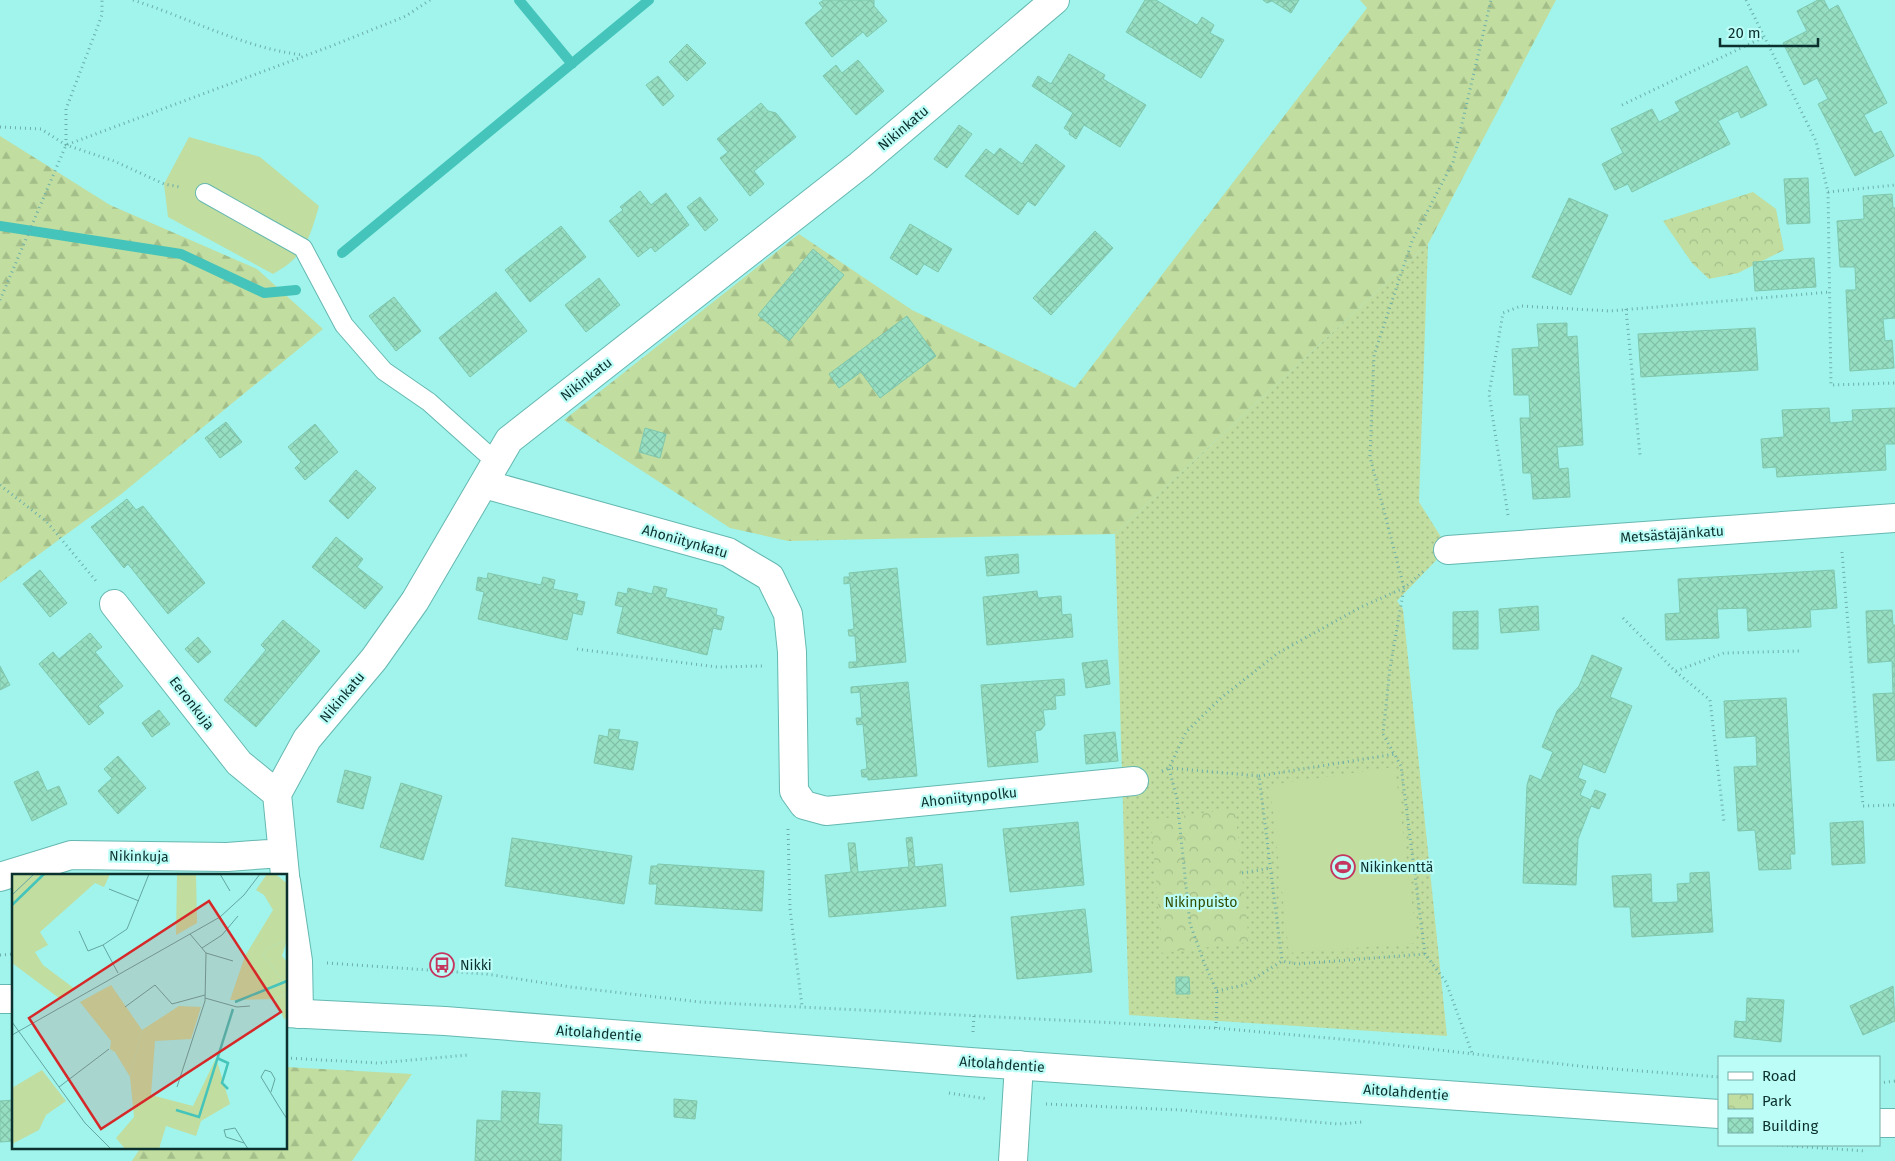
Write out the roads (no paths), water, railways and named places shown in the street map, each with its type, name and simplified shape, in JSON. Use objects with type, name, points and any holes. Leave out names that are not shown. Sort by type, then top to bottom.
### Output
[{"type":"street","name":"Nikinkatu","points":[[277,794],[307,739],[374,659],[415,601],[509,440],[860,165],[1055,0]]},
{"type":"street","name":"Ahoniitynkatu","points":[[490,474],[728,552],[770,576],[788,614],[792,666],[794,791],[804,805]]},
{"type":"street","name":"Metsästäjänkatu","points":[[1448,550],[1895,518]]},
{"type":"street","name":"Eeronkuja","points":[[114,604],[239,763],[277,794]]},
{"type":"street","name":"Ahoniitynpolku","points":[[804,805],[826,811],[1134,781]]},
{"type":"street","points":[[277,794],[284,864]]},
{"type":"street","name":"Nikinkuja","points":[[0,877],[71,855],[227,857],[284,864]]},
{"type":"street","points":[[288,894],[298,961],[293,1014]]},
{"type":"street","name":"Aitolahdentie","points":[[293,1014],[445,1021],[1019,1065],[1718,1114]]},
{"type":"street","points":[[1013,1161],[1019,1065]]},
{"type":"street","points":[[1880,1123],[1895,1124]]},
{"type":"lane","points":[[205,193],[303,248],[344,325],[384,371],[430,402],[490,474]]},
{"type":"waterway","points":[[519,0],[572,64]]},
{"type":"waterway","points":[[342,253],[649,0]]},
{"type":"waterway","points":[[0,226],[181,254],[264,293],[296,290]]},
{"type":"place","name":"Nikinkenttä","points":[[1343,867]]},
{"type":"place","name":"Nikki","points":[[442,965]]},
{"type":"park label","name":"Nikinpuisto","points":[[1201,902]]}]
